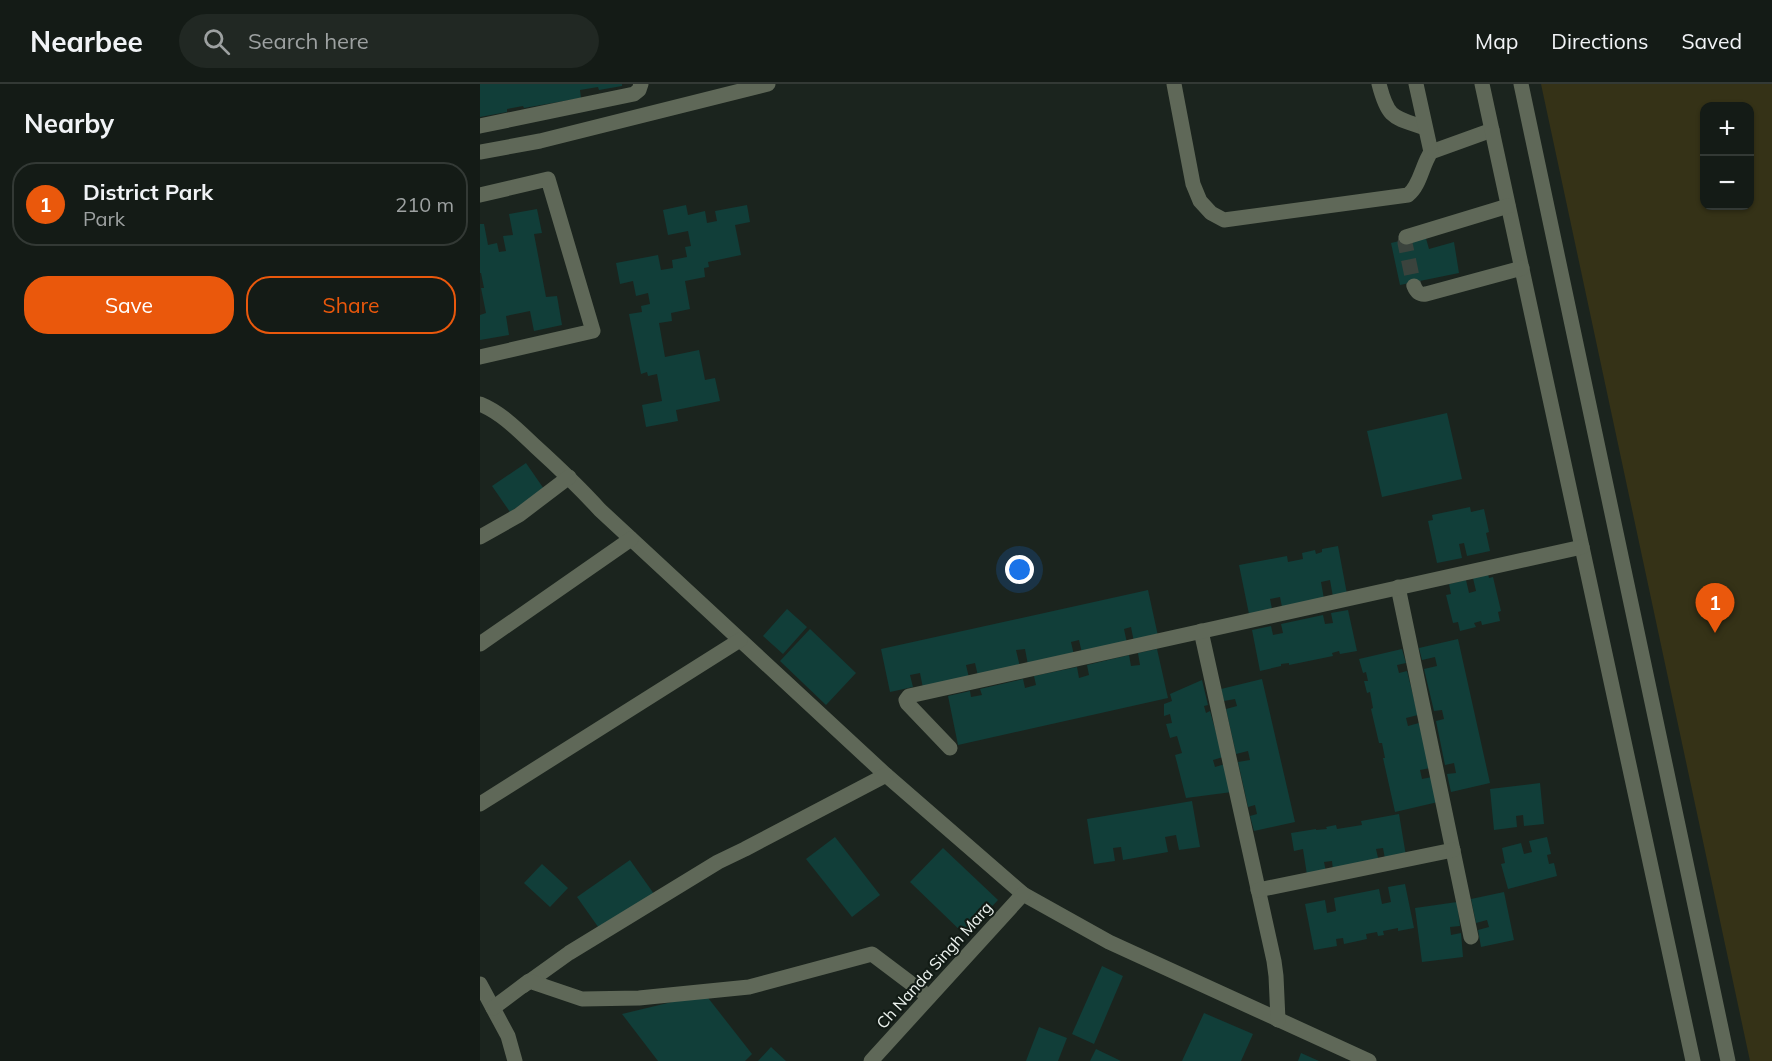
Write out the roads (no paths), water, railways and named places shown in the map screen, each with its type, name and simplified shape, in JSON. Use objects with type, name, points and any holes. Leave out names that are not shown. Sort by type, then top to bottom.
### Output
[{"type":"street","points":[[480,126],[634,94],[639,90],[641,84]]},
{"type":"street","points":[[480,152],[540,141],[768,84]]},
{"type":"street","points":[[1174,84],[1193,184],[1200,201],[1211,213],[1224,220],[1408,195],[1415,187],[1431,152],[1492,130]]},
{"type":"street","points":[[1379,84],[1390,114],[1425,128]]},
{"type":"street","points":[[1416,84],[1431,152]]},
{"type":"street","points":[[1482,84],[1693,1061]]},
{"type":"street","points":[[1521,84],[1728,1061]]},
{"type":"street","points":[[480,195],[548,179],[592,331],[480,357]]},
{"type":"street","points":[[1406,237],[1508,206]]},
{"type":"street","points":[[1414,286],[1416,291],[1422,295],[1522,268]]},
{"type":"street","points":[[480,404],[516,427],[600,510],[886,775],[1023,894],[1108,942],[1369,1061]]},
{"type":"street","points":[[480,537],[519,515],[569,477]]},
{"type":"street","points":[[480,644],[631,538]]},
{"type":"street","points":[[950,748],[907,703],[909,696],[1582,547]]},
{"type":"street","points":[[1398,587],[1471,937]]},
{"type":"street","points":[[1201,631],[1276,976],[1278,1020]]},
{"type":"street","points":[[480,804],[740,640]]},
{"type":"street","points":[[493,1008],[569,953],[718,862],[886,775]]},
{"type":"street","points":[[1258,890],[1453,850]]},
{"type":"street","name":"Ch Nanda Singh Marg","points":[[872,1061],[1023,894]]},
{"type":"street","points":[[521,987],[530,981],[582,999],[639,998],[749,987],[872,954],[929,998]]},
{"type":"street","points":[[480,984],[508,1036],[515,1061]]},
{"type":"tunnel","points":[[1406,237],[1405,243],[1414,286]]},
{"type":"place","name":"District Park","points":[[1715,633]]}]
